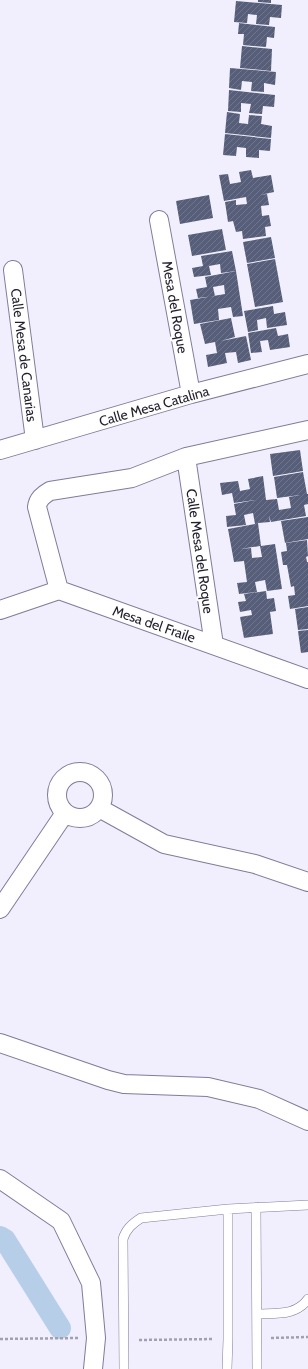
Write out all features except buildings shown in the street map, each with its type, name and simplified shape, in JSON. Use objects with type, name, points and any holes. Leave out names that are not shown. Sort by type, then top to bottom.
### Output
[{"type":"street","name":"Mesa del Roque","points":[[159,220],[191,394]]},
{"type":"street","name":"Calle Mesa de Canarias","points":[[13,270],[35,440]]},
{"type":"street","name":"Calle Mesa Catalina","points":[[0,450],[191,394],[308,364]]},
{"type":"street","points":[[0,610],[59,590],[37,508],[38,502],[41,498],[50,492],[132,478],[186,457],[308,430]]},
{"type":"street","name":"Calle Mesa del Roque","points":[[186,457],[214,645]]},
{"type":"street","name":"Mesa del Fraile","points":[[59,590],[308,679]]},
{"type":"street","points":[[81,772],[89,774],[96,779],[101,785],[103,801],[94,814],[87,818],[80,818],[72,817],[65,813],[60,807],[58,799],[60,783],[73,773],[81,772]]},
{"type":"street","points":[[99,808],[164,844],[255,864],[308,882]]},
{"type":"street","points":[[0,909],[65,813]]},
{"type":"street","points":[[0,1043],[108,1080],[124,1084],[208,1086],[259,1099],[308,1121]]},
{"type":"street","points":[[0,1179],[61,1221],[91,1283],[96,1338],[93,1369]]},
{"type":"lane","points":[[124,1369],[123,1239],[125,1232],[130,1226],[142,1218],[228,1208],[308,1205]]},
{"type":"lane","points":[[256,1207],[257,1369]]},
{"type":"lane","points":[[227,1369],[228,1208]]},
{"type":"lane","points":[[257,1314],[289,1312],[298,1309],[308,1299]]},
{"type":"path","points":[[257,1339],[308,1337]]},
{"type":"path","points":[[0,1339],[96,1338]]},
{"type":"path","points":[[124,1340],[228,1339]]},
{"type":"waterway","points":[[0,1237],[5,1240],[60,1328]]}]
